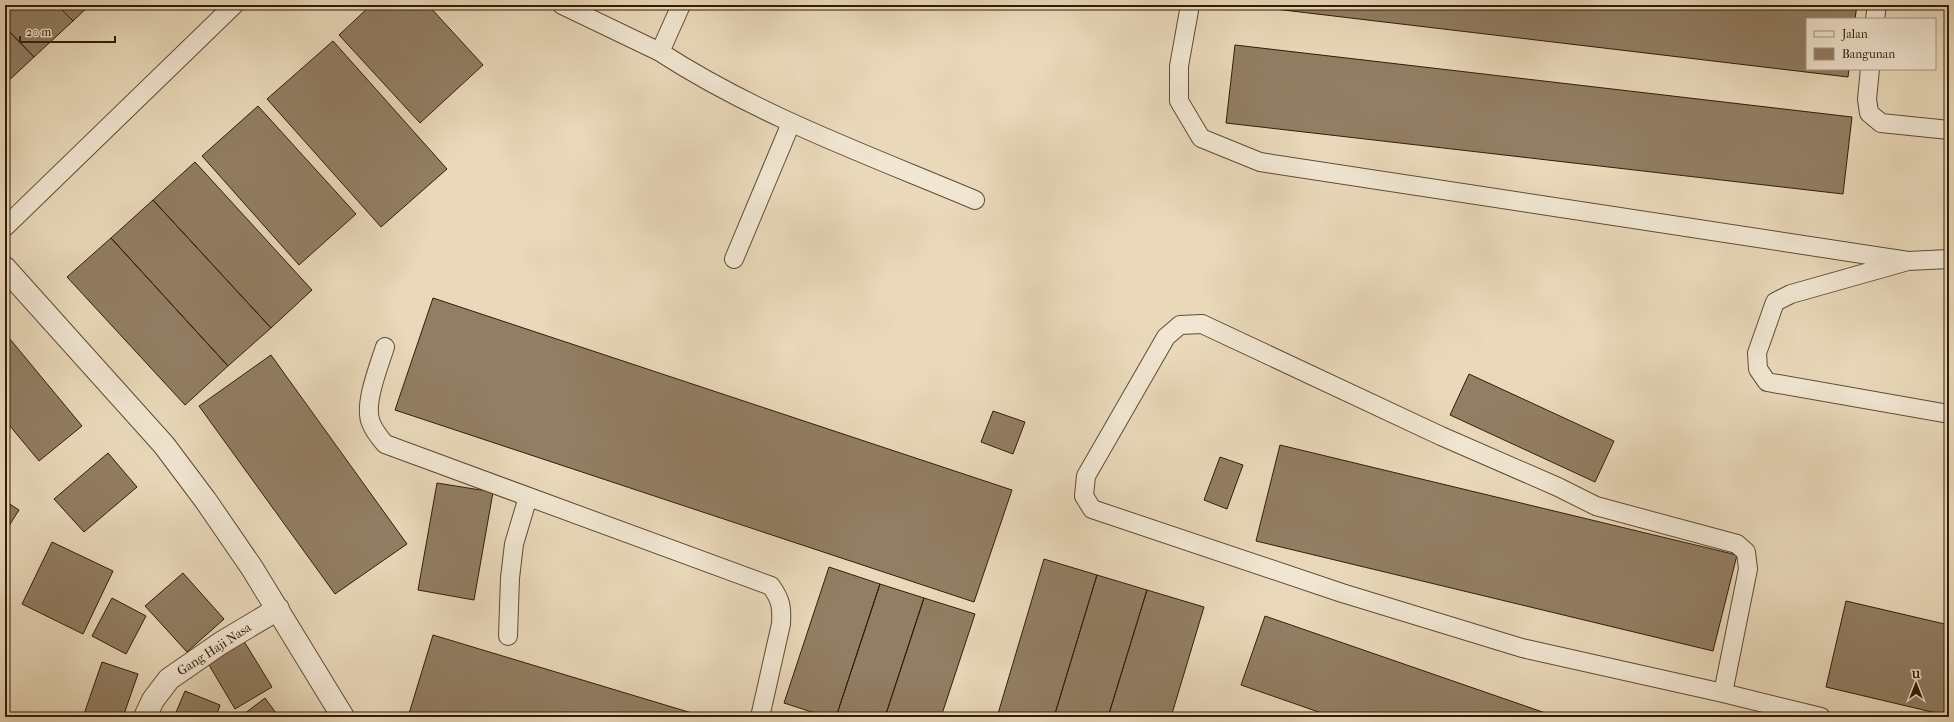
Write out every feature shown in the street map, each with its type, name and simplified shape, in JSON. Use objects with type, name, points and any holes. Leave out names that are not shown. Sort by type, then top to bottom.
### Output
[{"type":"street","points":[[5,268],[164,445],[206,501],[278,609],[343,717]]},
{"type":"street","name":"Gang Haji Nasa","points":[[145,717],[153,700],[169,678],[221,643],[278,609]]},
{"type":"lane","points":[[5,227],[234,5]]},
{"type":"lane","points":[[562,5],[660,52],[688,70],[791,123],[975,200]]},
{"type":"lane","points":[[660,52],[681,5]]},
{"type":"lane","points":[[1190,5],[1179,66],[1179,101],[1201,138],[1260,162],[1908,261]]},
{"type":"lane","points":[[1876,18],[1877,5]]},
{"type":"lane","points":[[1870,70],[1867,100],[1869,113],[1881,123],[1949,130]]},
{"type":"lane","points":[[734,259],[791,123]]},
{"type":"lane","points":[[1949,258],[1908,261],[1791,294],[1775,302],[1757,353],[1758,369],[1767,382],[1949,414]]},
{"type":"lane","points":[[1724,693],[1748,569],[1746,552],[1737,544],[1596,506],[1558,486],[1441,436],[1202,324],[1180,325],[1166,337],[1086,476],[1084,496],[1092,509],[1342,593],[1522,648],[1724,693],[1822,717]]},
{"type":"lane","points":[[384,347],[370,393],[370,422],[376,434],[384,444],[771,586],[779,597],[782,608],[781,624],[760,717]]},
{"type":"lane","points":[[508,636],[510,578],[514,544],[528,497]]},
{"type":"building","points":[[5,5],[57,5],[73,21],[34,57],[5,27]]},
{"type":"building","points":[[57,5],[90,5],[73,21]]},
{"type":"building","points":[[371,5],[428,5],[483,65],[420,123],[339,35]]},
{"type":"building","points":[[1241,5],[1857,5],[1855,18],[1806,18],[1806,70],[1849,70],[1848,77]]},
{"type":"building","points":[[5,27],[34,57],[5,84]]},
{"type":"building","points":[[333,41],[447,169],[381,227],[267,99]]},
{"type":"building","points":[[1235,45],[1852,117],[1843,194],[1226,123]]},
{"type":"building","points":[[258,106],[356,214],[299,265],[202,156]]},
{"type":"building","points":[[195,162],[312,290],[271,328],[153,200]]},
{"type":"building","points":[[153,200],[271,328],[228,366],[111,238]]},
{"type":"building","points":[[111,238],[228,366],[185,405],[67,277]]},
{"type":"building","points":[[433,298],[1012,490],[974,602],[395,410]]},
{"type":"building","points":[[5,333],[82,426],[39,461],[5,420]]},
{"type":"building","points":[[271,355],[407,544],[335,594],[199,406]]},
{"type":"building","points":[[1469,374],[1614,441],[1595,482],[1450,415]]},
{"type":"building","points":[[993,411],[1025,422],[1013,454],[981,442]]},
{"type":"building","points":[[1280,445],[1737,555],[1713,651],[1256,541]]},
{"type":"building","points":[[108,453],[137,487],[84,532],[54,499]]},
{"type":"building","points":[[1220,457],[1243,465],[1227,509],[1204,500]]},
{"type":"building","points":[[437,483],[493,492],[474,600],[418,590]]},
{"type":"building","points":[[5,501],[19,510],[5,532]]},
{"type":"building","points":[[52,542],[113,571],[83,634],[22,604]]},
{"type":"building","points":[[1044,559],[1097,575],[1054,717],[997,717]]},
{"type":"building","points":[[829,567],[880,584],[836,717],[827,717],[784,703]]},
{"type":"building","points":[[183,573],[224,619],[187,652],[145,606]]},
{"type":"building","points":[[1097,575],[1147,590],[1108,717],[1054,717]]},
{"type":"building","points":[[880,584],[924,598],[885,717],[836,717]]},
{"type":"building","points":[[1147,590],[1204,607],[1171,717],[1108,717]]},
{"type":"building","points":[[112,598],[146,616],[126,654],[92,636]]},
{"type":"building","points":[[924,598],[975,614],[941,717],[885,717]]},
{"type":"building","points":[[1846,601],[1949,625],[1949,716],[1826,687]]},
{"type":"building","points":[[1265,616],[1557,717],[1333,717],[1241,685]]},
{"type":"building","points":[[433,635],[705,717],[408,717]]},
{"type":"building","points":[[242,638],[272,687],[235,709],[206,660]]},
{"type":"building","points":[[102,662],[138,674],[123,717],[83,717]]},
{"type":"building","points":[[185,691],[220,705],[216,717],[174,717]]},
{"type":"building","points":[[265,698],[279,717],[240,717]]}]
